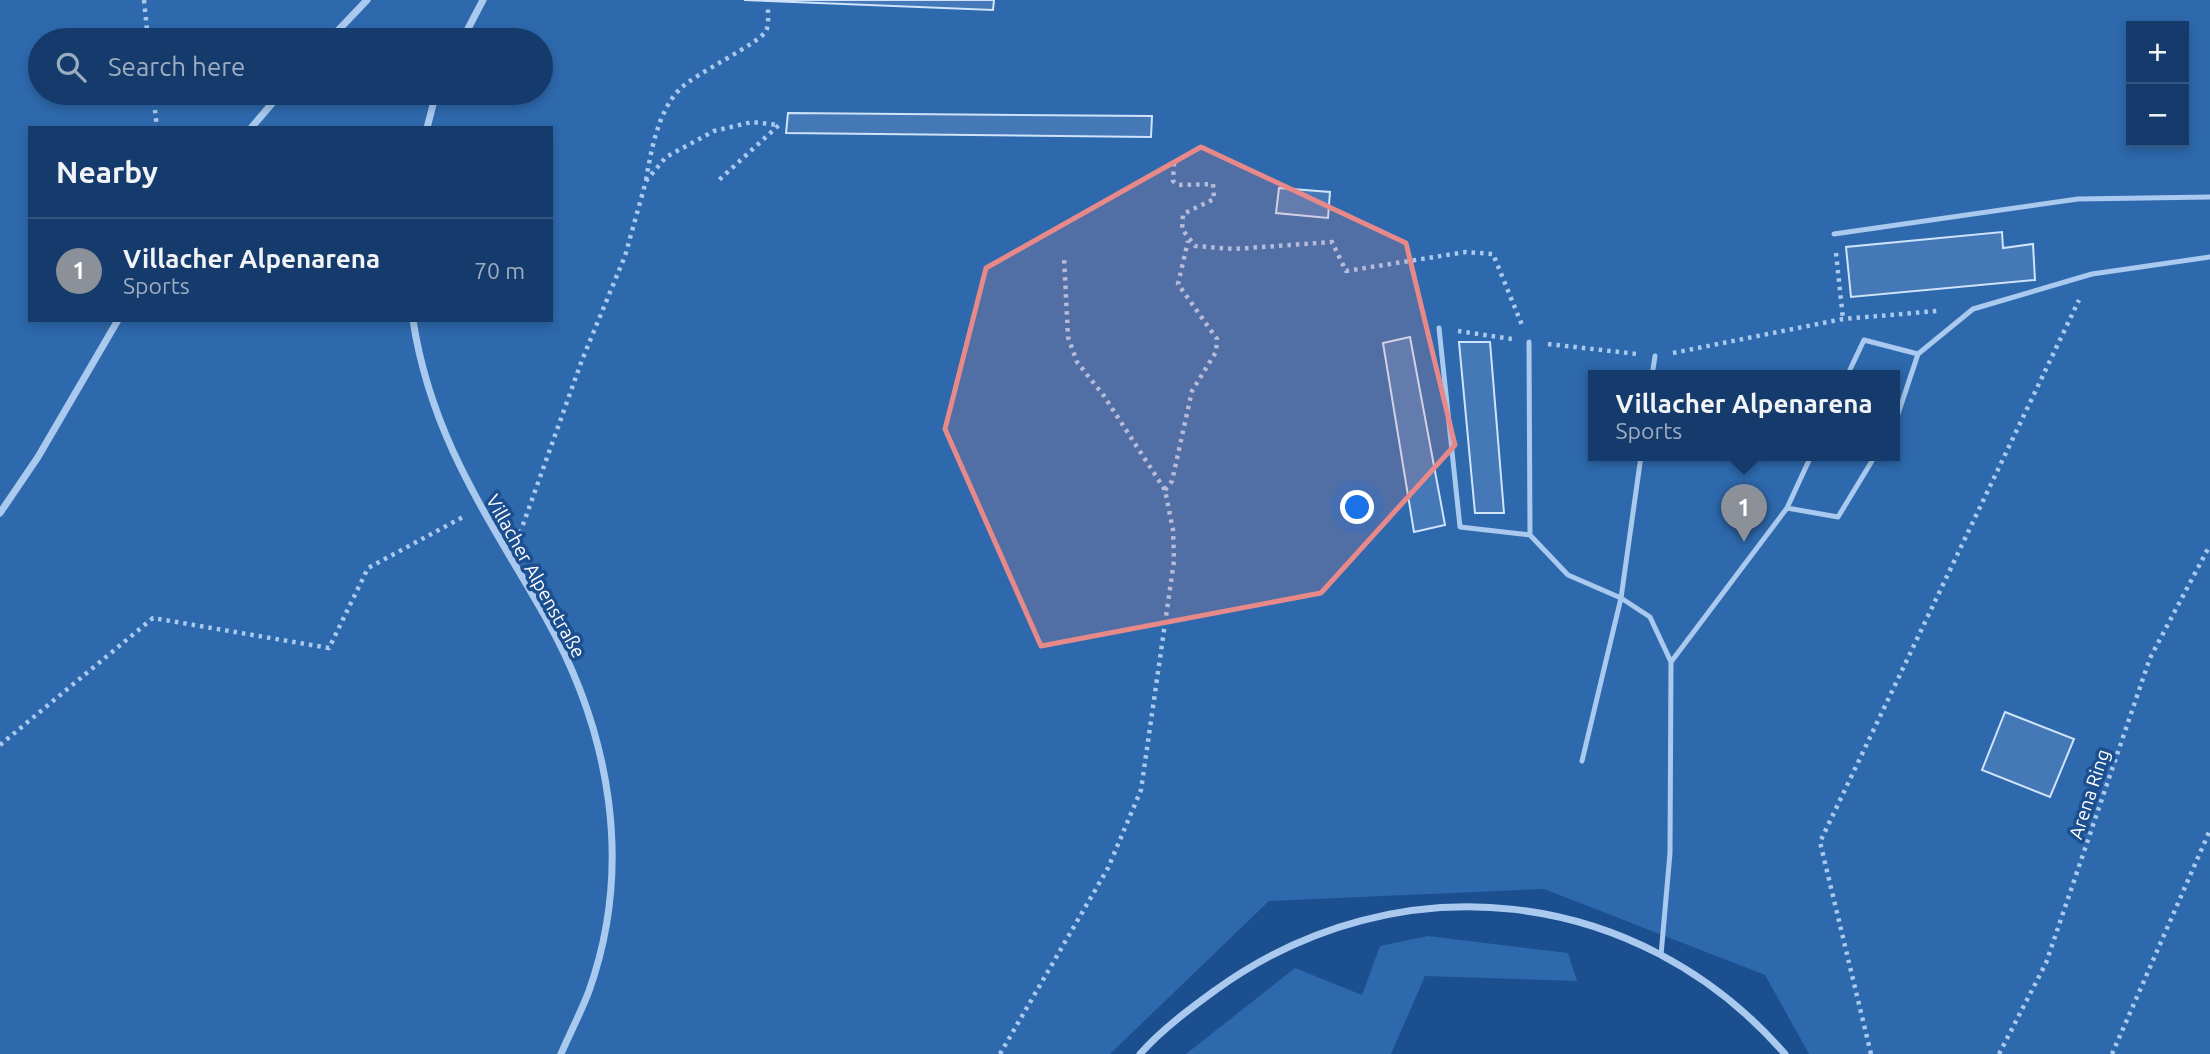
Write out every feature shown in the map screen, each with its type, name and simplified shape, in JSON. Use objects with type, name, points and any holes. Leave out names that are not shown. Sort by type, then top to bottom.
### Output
[{"type":"street","points":[[340,28],[367,0]]},
{"type":"street","points":[[468,28],[483,0]]},
{"type":"street","points":[[253,126],[271,105]]},
{"type":"street","points":[[428,126],[433,105]]},
{"type":"street","points":[[0,513],[38,457],[117,322]]},
{"type":"street","name":"Villacher Alpenstraße","points":[[413,322],[418,354],[438,423],[479,509],[547,620],[569,667],[595,727],[608,787],[612,856],[606,924],[589,990],[561,1054]]},
{"type":"street","points":[[1140,1054],[1196,1004],[1249,966],[1331,928],[1382,915],[1491,905],[1599,926],[1661,955],[1715,987],[1764,1030],[1785,1054]]},
{"type":"lane","points":[[1834,234],[2078,200],[2210,197]]},
{"type":"lane","points":[[1900,411],[1919,354],[1973,309],[2092,274],[2210,257]]},
{"type":"lane","points":[[1439,328],[1460,527],[1530,535],[1568,575],[1621,598],[1650,617],[1671,662],[1670,853],[1661,955]]},
{"type":"lane","points":[[1850,370],[1864,340],[1919,354]]},
{"type":"lane","points":[[1529,342],[1530,535]]},
{"type":"lane","points":[[1653,370],[1655,356]]},
{"type":"lane","points":[[1582,761],[1621,598],[1640,461]]},
{"type":"lane","points":[[1671,662],[1787,508],[1809,461]]},
{"type":"lane","points":[[1787,508],[1838,517],[1872,461]]},
{"type":"path","points":[[144,0],[147,28]]},
{"type":"path","points":[[508,555],[520,533],[582,360],[625,256],[646,181],[652,146],[671,101],[680,89],[716,62],[758,39],[766,30],[768,9]]},
{"type":"path","points":[[154,105],[157,126]]},
{"type":"path","points":[[646,181],[666,157],[714,131],[752,122],[779,125],[719,180]]},
{"type":"path","points":[[1174,163],[1173,181],[1178,185],[1213,184],[1215,190],[1214,199],[1183,214],[1182,229],[1188,241],[1195,246],[1234,249],[1332,242],[1346,271],[1466,252],[1493,254],[1529,342]]},
{"type":"path","points":[[1165,489],[1172,481],[1192,391],[1216,352],[1217,339],[1213,329],[1178,284],[1188,241]]},
{"type":"path","points":[[1836,253],[1843,318]]},
{"type":"path","points":[[1000,1054],[1108,868],[1141,790],[1174,561],[1173,530],[1165,489],[1104,396],[1077,362],[1068,337],[1064,257]]},
{"type":"path","points":[[1871,1054],[1820,842],[2092,274]]},
{"type":"path","points":[[1439,328],[1529,342],[1655,356],[1843,318],[1973,309]]},
{"type":"path","points":[[0,745],[153,618],[330,648],[368,568],[479,509]]},
{"type":"path","name":"Arena Ring","points":[[2000,1054],[2046,963],[2150,658],[2210,545]]},
{"type":"path","points":[[2112,1054],[2210,830]]},
{"type":"highlighted area","points":[[1201,147],[1406,243],[1455,445],[1321,593],[1041,646],[945,429],[986,268]]},
{"type":"shaded area","points":[[0,0],[2210,0],[2210,1054],[1809,1054],[1765,975],[1544,889],[1269,901],[1110,1054],[0,1054]]},
{"type":"shaded area","points":[[1428,936],[1568,953],[1577,981],[1425,976],[1391,1054],[1186,1054],[1295,968],[1362,995],[1380,946]]},
{"type":"building","points":[[744,0],[994,0],[993,10]]},
{"type":"building","points":[[788,113],[1152,116],[1151,137],[786,133]]},
{"type":"building","points":[[1279,188],[1330,192],[1328,218],[1276,213]]},
{"type":"building","points":[[2002,232],[2003,248],[2033,244],[2035,280],[1851,297],[1846,247]]},
{"type":"building","points":[[1410,337],[1445,525],[1414,532],[1383,343]]},
{"type":"building","points":[[1459,342],[1490,342],[1504,513],[1475,513]]},
{"type":"building","points":[[2005,712],[2074,739],[2050,797],[1982,770]]},
{"type":"place","name":"Villacher Alpenarena","points":[[1744,542]]}]
